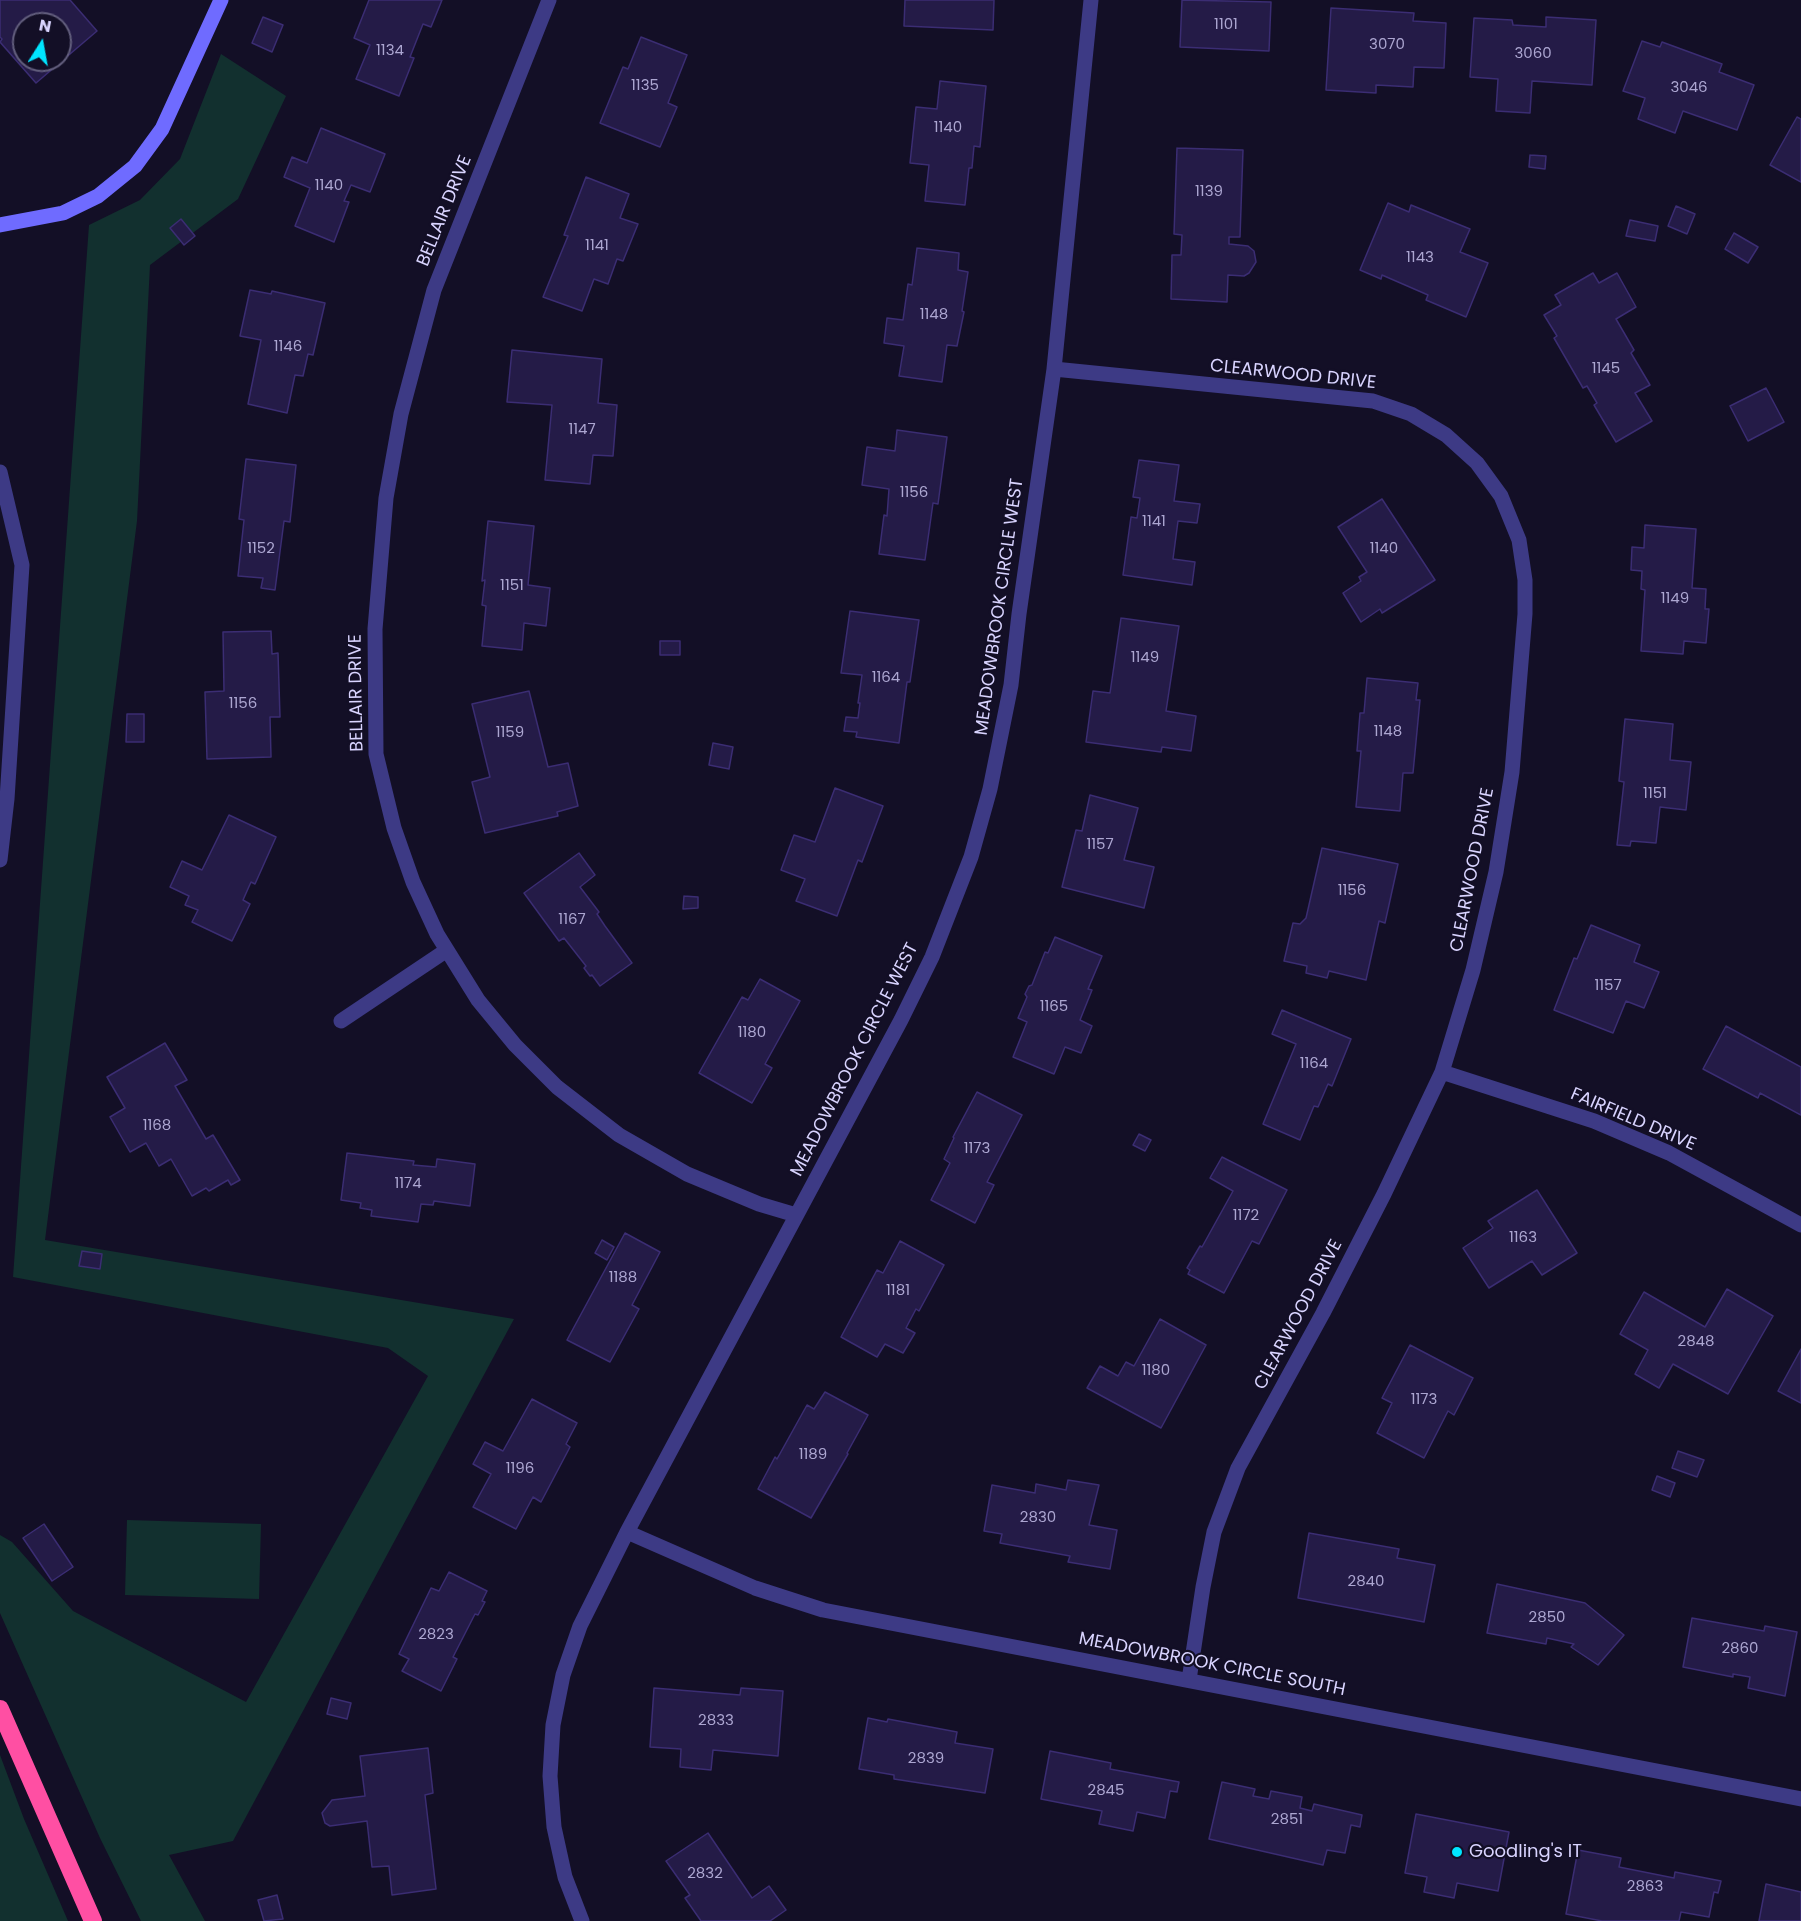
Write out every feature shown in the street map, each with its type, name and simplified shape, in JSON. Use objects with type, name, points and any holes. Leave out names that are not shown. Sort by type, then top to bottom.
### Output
[{"type":"highway","points":[[0,1709],[93,1921]]},
{"type":"street","points":[[5,225],[63,213],[98,195],[135,166],[162,129],[221,0]]},
{"type":"street","name":"BELLAIR DRIVE","points":[[549,0],[434,290],[401,414],[386,498],[375,628],[376,754],[394,828],[413,882],[447,950],[478,1000],[515,1045],[557,1087],[619,1135],[687,1174],[759,1204],[796,1215]]},
{"type":"street","name":"MEADOWBROOK CIRCLE WEST","points":[[582,1921],[565,1877],[554,1827],[550,1776],[553,1725],[563,1675],[580,1626],[627,1532],[901,1020],[932,957],[970,857],[990,789],[1011,685],[1054,369],[1091,0]]},
{"type":"street","name":"CLEARWOOD DRIVE","points":[[1054,369],[1373,401],[1412,414],[1446,435],[1477,463],[1501,496],[1519,540],[1526,580],[1526,614],[1512,772],[1496,872],[1473,970],[1442,1072],[1384,1194],[1323,1313],[1238,1468],[1214,1532],[1189,1680]]},
{"type":"street","points":[[0,472],[22,565],[7,799],[0,860]]},
{"type":"street","points":[[341,1021],[447,950]]},
{"type":"street","name":"FAIRFIELD DRIVE","points":[[1442,1072],[1594,1121],[1669,1153],[1801,1225]]},
{"type":"street","name":"MEADOWBROOK CIRCLE SOUTH","points":[[627,1532],[754,1588],[823,1610],[1801,1799]]},
{"type":"green space","points":[[221,54],[286,96],[238,199],[150,265],[137,521],[45,1240],[514,1319],[233,1841],[169,1855],[205,1921],[141,1921],[100,1838],[0,1613],[0,1535],[12,1542],[73,1611],[246,1702],[428,1376],[388,1348],[13,1277],[89,225],[140,200],[180,159]]},
{"type":"green space","points":[[127,1520],[261,1524],[259,1599],[125,1595]]},
{"type":"green space","points":[[0,1755],[24,1819],[68,1921],[0,1921]]},
{"type":"building","points":[[0,0],[70,0],[97,31],[72,52],[72,12],[12,12],[12,56],[0,42],[2,39],[0,37]]},
{"type":"building","points":[[369,0],[442,0],[431,27],[423,24],[410,57],[414,58],[399,96],[356,79],[370,45],[354,38]]},
{"type":"building","points":[[905,0],[994,0],[993,30],[904,26]]},
{"type":"building","points":[[1182,0],[1271,2],[1269,51],[1180,47]]},
{"type":"building","points":[[1331,8],[1414,13],[1413,21],[1446,23],[1444,68],[1414,67],[1413,87],[1376,85],[1376,93],[1326,90]]},
{"type":"building","points":[[263,17],[283,25],[272,52],[252,43]]},
{"type":"building","points":[[1546,17],[1596,20],[1592,85],[1532,81],[1530,113],[1496,111],[1498,79],[1470,77],[1474,18],[1512,20],[1513,25],[1546,27]]},
{"type":"building","points":[[641,37],[687,55],[668,103],[677,107],[660,147],[600,123],[623,67],[628,69]]},
{"type":"building","points":[[1642,41],[1660,47],[1662,42],[1722,64],[1719,72],[1754,85],[1737,130],[1683,111],[1675,133],[1638,119],[1645,98],[1623,91]]},
{"type":"building","points":[[26,72],[49,72],[36,83]]},
{"type":"building","points":[[940,81],[986,86],[980,147],[974,146],[965,205],[925,201],[929,165],[910,163],[916,107],[937,109]]},
{"type":"building","points":[[1797,117],[1801,119],[1801,182],[1770,165]]},
{"type":"building","points":[[321,128],[385,154],[370,192],[351,185],[344,201],[349,202],[334,242],[295,226],[310,188],[284,177],[292,157],[307,163]]},
{"type":"building","points":[[1177,148],[1243,150],[1240,237],[1229,237],[1229,244],[1248,246],[1254,251],[1256,262],[1249,273],[1244,276],[1228,275],[1227,302],[1171,299],[1172,255],[1181,255],[1182,235],[1174,234]]},
{"type":"building","points":[[1530,155],[1546,156],[1545,169],[1529,167]]},
{"type":"building","points":[[586,177],[629,194],[620,218],[638,224],[623,261],[617,259],[608,284],[594,279],[582,311],[543,297],[568,236],[564,235]]},
{"type":"building","points":[[1388,203],[1409,212],[1411,205],[1470,229],[1460,252],[1488,263],[1466,317],[1426,300],[1428,295],[1382,275],[1381,279],[1360,270]]},
{"type":"building","points":[[1676,206],[1695,214],[1687,234],[1668,226]]},
{"type":"building","points":[[181,219],[195,236],[184,245],[170,228]]},
{"type":"building","points":[[1630,220],[1658,226],[1655,241],[1626,236]]},
{"type":"building","points":[[1734,233],[1758,247],[1748,263],[1725,249]]},
{"type":"building","points":[[917,248],[959,253],[958,270],[968,272],[962,311],[964,312],[957,346],[947,345],[942,382],[899,376],[904,346],[884,343],[887,318],[903,320],[908,284],[912,285]]},
{"type":"building","points":[[1593,273],[1599,283],[1617,273],[1636,307],[1616,319],[1634,350],[1631,353],[1650,385],[1635,393],[1652,421],[1616,442],[1594,405],[1597,403],[1587,386],[1583,388],[1554,338],[1557,336],[1544,315],[1561,305],[1555,295]]},
{"type":"building","points":[[250,290],[271,294],[272,291],[325,303],[313,355],[308,354],[303,376],[295,375],[287,413],[248,404],[261,340],[240,336]]},
{"type":"building","points":[[512,350],[602,359],[598,403],[617,405],[613,456],[593,455],[590,484],[545,480],[552,405],[507,402]]},
{"type":"building","points":[[1766,388],[1784,422],[1748,441],[1730,406]]},
{"type":"building","points":[[897,430],[947,437],[938,504],[933,503],[925,560],[879,554],[884,515],[887,516],[889,489],[862,485],[867,447],[895,451]]},
{"type":"building","points":[[246,459],[296,465],[290,522],[284,521],[275,590],[261,588],[263,578],[238,576],[244,520],[239,519]]},
{"type":"building","points":[[1139,460],[1179,465],[1174,501],[1200,504],[1197,523],[1178,521],[1173,559],[1195,562],[1192,585],[1123,575],[1131,517],[1137,518],[1140,498],[1133,497]]},
{"type":"building","points":[[1382,499],[1435,580],[1382,613],[1380,609],[1361,622],[1343,593],[1361,581],[1359,577],[1367,572],[1338,527]]},
{"type":"building","points":[[488,521],[534,526],[528,585],[550,588],[546,626],[524,623],[522,650],[482,646],[486,606],[482,605],[485,580],[482,581]]},
{"type":"building","points":[[1645,525],[1696,529],[1692,588],[1706,589],[1705,609],[1709,609],[1706,643],[1684,641],[1683,654],[1641,651],[1645,590],[1641,589],[1642,571],[1631,570],[1632,547],[1644,548]]},
{"type":"building","points":[[850,611],[919,620],[910,682],[907,682],[899,743],[856,737],[857,732],[844,731],[846,717],[858,718],[862,675],[841,673]]},
{"type":"building","points":[[1121,618],[1179,626],[1166,711],[1196,716],[1191,751],[1162,747],[1161,752],[1086,742],[1093,691],[1110,693]]},
{"type":"building","points":[[271,631],[272,654],[278,653],[280,717],[270,717],[271,757],[207,759],[205,692],[224,691],[223,632]]},
{"type":"building","points":[[660,641],[680,641],[680,655],[660,655]]},
{"type":"building","points":[[1367,678],[1418,683],[1416,700],[1420,700],[1413,773],[1403,773],[1400,811],[1356,807],[1361,751],[1357,751],[1360,713],[1364,713]]},
{"type":"building","points":[[529,691],[548,767],[568,763],[578,806],[557,812],[558,816],[485,833],[472,782],[490,777],[472,704]]},
{"type":"building","points":[[127,714],[144,714],[144,742],[126,742]]},
{"type":"building","points":[[1625,719],[1673,724],[1670,760],[1691,762],[1686,810],[1660,807],[1656,843],[1631,841],[1630,846],[1617,845],[1624,782],[1619,781]]},
{"type":"building","points":[[713,743],[733,747],[729,769],[709,765]]},
{"type":"building","points":[[835,788],[883,806],[862,862],[858,860],[837,916],[796,901],[805,879],[781,870],[794,835],[815,842]]},
{"type":"building","points":[[1090,795],[1138,808],[1124,860],[1154,867],[1144,908],[1062,887],[1076,830],[1082,831]]},
{"type":"building","points":[[229,815],[276,837],[255,884],[251,882],[243,900],[250,904],[232,941],[192,922],[198,910],[185,905],[189,896],[170,887],[182,861],[202,870]]},
{"type":"building","points":[[1322,848],[1398,864],[1385,923],[1379,921],[1366,980],[1329,971],[1327,978],[1306,973],[1307,966],[1284,961],[1293,923],[1300,924],[1306,918]]},
{"type":"building","points":[[579,853],[595,875],[580,887],[632,963],[600,986],[584,968],[586,966],[564,938],[559,941],[524,893]]},
{"type":"building","points":[[684,896],[698,897],[698,908],[683,909]]},
{"type":"building","points":[[1591,925],[1640,945],[1634,962],[1659,972],[1644,1008],[1626,1001],[1613,1033],[1554,1010],[1574,958],[1577,959]]},
{"type":"building","points":[[1055,937],[1102,956],[1088,989],[1092,990],[1080,1020],[1092,1026],[1081,1053],[1065,1047],[1054,1074],[1013,1057],[1027,1022],[1018,1018],[1027,997],[1025,994],[1032,985],[1045,952],[1048,953]]},
{"type":"building","points":[[760,979],[800,1001],[765,1064],[772,1068],[752,1103],[699,1073],[742,997],[748,1000]]},
{"type":"building","points":[[1282,1010],[1351,1039],[1332,1086],[1328,1084],[1318,1107],[1314,1106],[1300,1140],[1263,1124],[1296,1044],[1272,1034]]},
{"type":"building","points":[[1726,1026],[1801,1067],[1801,1115],[1760,1093],[1758,1098],[1703,1069]]},
{"type":"building","points":[[165,1043],[187,1080],[175,1086],[206,1139],[213,1135],[240,1180],[231,1185],[228,1180],[209,1191],[206,1188],[192,1196],[171,1159],[159,1166],[146,1143],[130,1152],[110,1117],[125,1108],[107,1077]]},
{"type":"building","points":[[977,1092],[1022,1115],[987,1182],[994,1185],[975,1223],[931,1200],[950,1163],[944,1159],[953,1137]]},
{"type":"building","points":[[1139,1134],[1151,1140],[1145,1151],[1133,1145]]},
{"type":"building","points":[[347,1153],[414,1161],[413,1165],[436,1167],[437,1159],[475,1164],[470,1206],[434,1201],[433,1205],[421,1204],[418,1222],[371,1216],[372,1210],[360,1208],[361,1203],[341,1200]]},
{"type":"building","points":[[1222,1157],[1287,1190],[1259,1244],[1252,1241],[1224,1293],[1188,1274],[1190,1270],[1187,1268],[1200,1246],[1202,1247],[1233,1191],[1210,1178]]},
{"type":"building","points":[[1537,1190],[1577,1253],[1542,1275],[1532,1261],[1489,1288],[1463,1248],[1493,1228],[1488,1221]]},
{"type":"building","points":[[625,1233],[660,1252],[632,1305],[639,1309],[610,1362],[567,1340]]},
{"type":"building","points":[[602,1240],[614,1247],[607,1260],[595,1253]]},
{"type":"building","points":[[900,1241],[944,1265],[919,1311],[916,1309],[906,1328],[915,1333],[903,1353],[885,1344],[877,1357],[841,1337],[877,1270],[883,1273]]},
{"type":"building","points":[[82,1251],[102,1254],[100,1269],[79,1266]]},
{"type":"building","points":[[1727,1289],[1773,1316],[1728,1394],[1673,1364],[1659,1388],[1635,1374],[1648,1350],[1620,1334],[1644,1292],[1705,1327]]},
{"type":"building","points":[[1160,1319],[1206,1345],[1161,1428],[1087,1388],[1100,1366],[1118,1376],[1126,1362],[1134,1366]]},
{"type":"building","points":[[1410,1345],[1473,1378],[1454,1415],[1448,1411],[1424,1458],[1377,1433],[1392,1403],[1382,1398]]},
{"type":"building","points":[[1801,1349],[1801,1403],[1778,1391]]},
{"type":"building","points":[[825,1392],[868,1415],[811,1518],[758,1489],[807,1405],[814,1409]]},
{"type":"building","points":[[532,1399],[577,1423],[566,1444],[570,1447],[541,1502],[533,1497],[516,1529],[473,1507],[491,1474],[473,1464],[485,1442],[503,1451]]},
{"type":"building","points":[[1678,1451],[1704,1460],[1697,1477],[1672,1468]]},
{"type":"building","points":[[1657,1476],[1675,1483],[1670,1497],[1652,1490]]},
{"type":"building","points":[[1068,1480],[1099,1485],[1089,1525],[1117,1530],[1110,1569],[1068,1562],[1070,1556],[1000,1543],[1002,1534],[984,1531],[992,1485],[1035,1493],[1036,1484],[1066,1490]]},
{"type":"building","points":[[44,1524],[73,1567],[52,1581],[23,1538]]},
{"type":"building","points":[[1309,1533],[1399,1549],[1397,1558],[1435,1565],[1424,1622],[1298,1598]]},
{"type":"building","points":[[449,1572],[487,1591],[482,1601],[485,1602],[478,1615],[475,1614],[453,1657],[457,1659],[441,1691],[402,1671],[409,1659],[399,1654],[431,1588],[439,1591]]},
{"type":"building","points":[[1497,1584],[1585,1603],[1624,1635],[1598,1665],[1571,1647],[1574,1644],[1547,1638],[1546,1644],[1487,1633]]},
{"type":"building","points":[[1692,1618],[1764,1631],[1765,1626],[1797,1632],[1785,1696],[1748,1688],[1750,1677],[1733,1674],[1733,1677],[1683,1667]]},
{"type":"building","points":[[654,1688],[740,1695],[741,1688],[783,1691],[778,1756],[713,1750],[711,1770],[680,1767],[681,1749],[650,1747]]},
{"type":"building","points":[[331,1698],[351,1703],[347,1719],[327,1714]]},
{"type":"building","points":[[868,1718],[887,1722],[888,1719],[957,1732],[955,1743],[993,1749],[985,1793],[894,1779],[894,1775],[859,1769]]},
{"type":"building","points":[[428,1748],[433,1793],[425,1795],[436,1889],[392,1895],[389,1866],[372,1867],[367,1821],[330,1826],[325,1823],[322,1813],[332,1800],[365,1796],[360,1756]]},
{"type":"building","points":[[1050,1751],[1111,1763],[1110,1769],[1179,1782],[1177,1792],[1170,1791],[1165,1818],[1137,1812],[1133,1831],[1099,1824],[1102,1811],[1041,1799]]},
{"type":"building","points":[[1222,1782],[1255,1789],[1253,1796],[1269,1799],[1271,1791],[1302,1797],[1300,1808],[1312,1811],[1314,1804],[1362,1815],[1360,1827],[1351,1825],[1345,1853],[1327,1850],[1323,1865],[1209,1839]]},
{"type":"building","name":"Goodling's IT","points":[[1416,1814],[1509,1832],[1498,1891],[1457,1883],[1454,1898],[1424,1892],[1427,1877],[1405,1873]]},
{"type":"building","points":[[708,1833],[752,1898],[769,1886],[786,1910],[770,1921],[701,1921],[685,1898],[690,1895],[666,1861]]},
{"type":"building","points":[[1578,1850],[1621,1858],[1619,1867],[1674,1878],[1675,1872],[1721,1881],[1718,1893],[1714,1892],[1709,1917],[1681,1912],[1679,1921],[1602,1921],[1566,1914]]},
{"type":"building","points":[[1766,1884],[1801,1892],[1801,1921],[1759,1921]]},
{"type":"building","points":[[277,1895],[283,1919],[264,1921],[258,1900]]},
{"type":"place","name":"Goodling's IT","points":[[1457,1852]]}]
